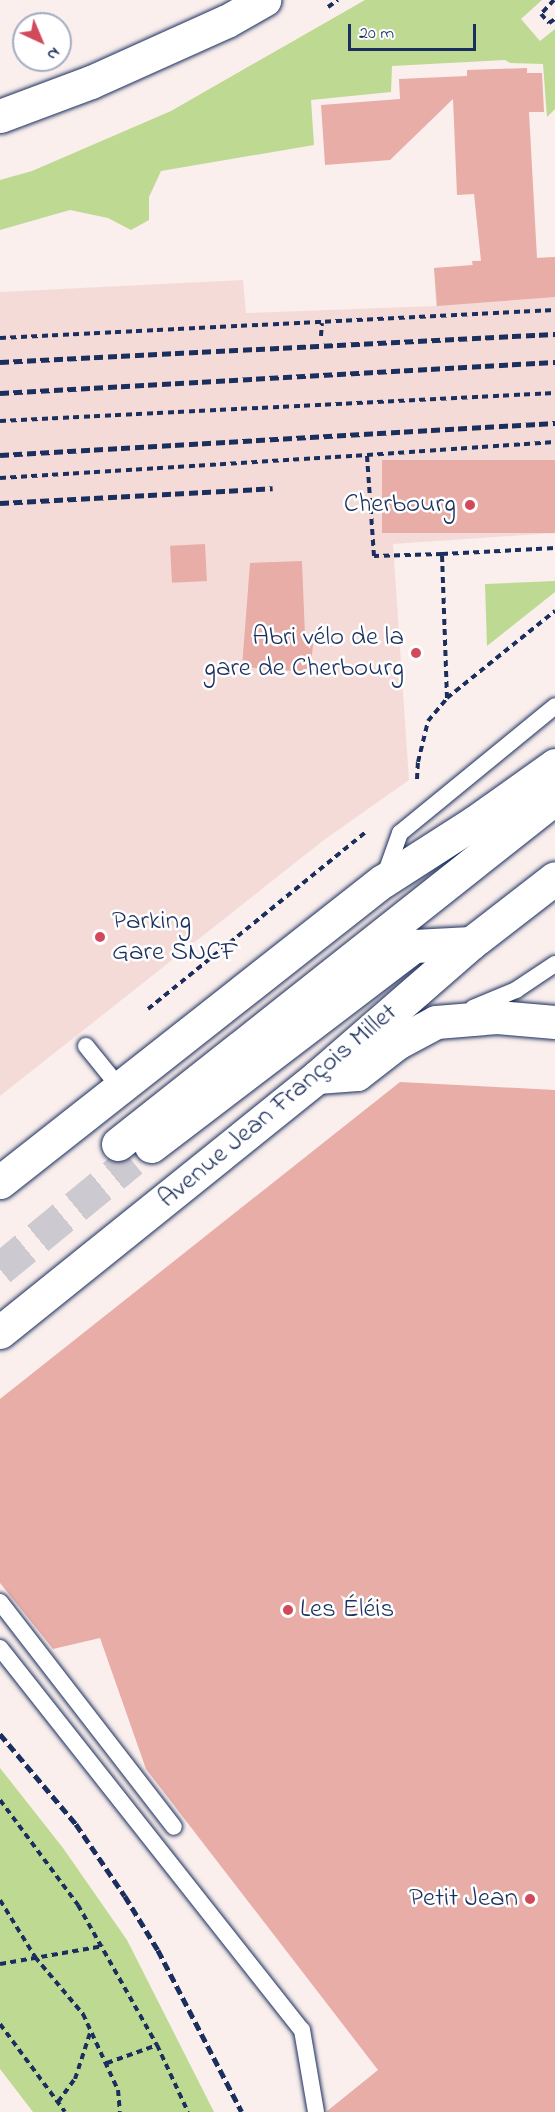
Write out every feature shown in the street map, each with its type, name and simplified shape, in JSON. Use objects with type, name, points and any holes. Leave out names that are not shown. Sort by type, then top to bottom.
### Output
[{"type":"main road","points":[[0,116],[91,82],[227,21],[264,0]]},
{"type":"main road","points":[[0,1182],[383,880],[475,822],[555,765]]},
{"type":"main road","points":[[471,943],[414,946],[125,1152],[555,798]]},
{"type":"main road","name":"Avenue Jean François Millet","points":[[0,1332],[318,1077],[471,943],[555,878]]},
{"type":"main road","points":[[318,1077],[357,1074],[397,1043],[436,1022],[513,1017],[555,1022]]},
{"type":"lane","points":[[383,880],[400,833],[555,706]]},
{"type":"lane","points":[[436,1022],[516,990],[555,964]]},
{"type":"lane","points":[[86,1046],[120,1088]]},
{"type":"lane","points":[[0,1602],[174,1827]]},
{"type":"lane","points":[[0,1648],[302,2030],[316,2112]]},
{"type":"path","points":[[328,7],[338,0]]},
{"type":"path","points":[[554,0],[541,14],[549,23],[555,19]]},
{"type":"path","points":[[0,338],[555,310]]},
{"type":"path","points":[[321,336],[322,322]]},
{"type":"path","points":[[0,421],[555,393]]},
{"type":"path","points":[[0,478],[555,442]]},
{"type":"path","points":[[367,455],[374,556],[555,548]]},
{"type":"path","points":[[442,554],[447,698]]},
{"type":"path","points":[[417,782],[418,762],[428,721],[447,698],[555,611]]},
{"type":"path","points":[[148,1009],[370,828]]},
{"type":"path","points":[[0,1800],[78,1905],[103,1946],[157,2045],[188,2112]]},
{"type":"path","points":[[0,1900],[35,1958],[83,2014],[118,2090],[120,2112]]},
{"type":"path","points":[[0,1964],[103,1946]]},
{"type":"path","points":[[0,2024],[65,2112]]},
{"type":"path","points":[[58,2102],[75,2079],[90,2032]]},
{"type":"path","points":[[107,2063],[157,2045]]},
{"type":"shaded area","points":[[555,257],[555,533],[393,544],[409,780],[324,840],[0,1096],[0,292],[243,280],[246,313],[436,306],[434,268],[472,265],[472,261]]},
{"type":"green space","points":[[365,0],[542,0],[521,19],[540,41],[555,29],[555,109],[547,117],[543,64],[510,63],[505,60],[392,66],[391,92],[311,100],[314,145],[161,171],[149,197],[149,220],[131,230],[108,218],[70,210],[0,230],[0,180],[32,171],[171,111]]},
{"type":"green space","points":[[555,581],[555,592],[487,646],[485,584]]},
{"type":"green space","points":[[0,1768],[63,1848],[127,1940],[214,2112],[33,2112],[0,2069]]},
{"type":"building","points":[[527,68],[527,73],[542,73],[544,112],[529,112],[537,258],[555,257],[555,297],[437,306],[434,268],[473,265],[472,261],[481,261],[474,194],[457,195],[453,99],[390,160],[325,165],[321,105],[400,99],[399,79],[467,76],[467,70]]},
{"type":"building","name":"Cherbourg","points":[[382,460],[555,460],[555,533],[382,533]]},
{"type":"building","points":[[205,544],[207,581],[172,583],[170,546]]},
{"type":"building","points":[[302,561],[305,636],[314,636],[310,672],[242,667],[250,563]]},
{"type":"building","name":"Les Éléis","points":[[400,1082],[555,1090],[555,2112],[326,2112],[378,2070],[146,1769],[100,1638],[53,1649],[0,1583],[0,1399]]},
{"type":"tunnel","points":[[0,1269],[132,1160]]},
{"type":"railway","points":[[0,362],[555,334]]},
{"type":"railway","points":[[0,393],[555,362]]},
{"type":"railway","points":[[0,455],[555,423]]},
{"type":"railway","points":[[0,503],[273,488]]},
{"type":"railway","points":[[0,1734],[76,1824],[125,1896],[158,1950],[242,2112]]},
{"type":"place","name":"Cherbourg","points":[[470,505]]},
{"type":"place","name":"Abri vélo de la gare de Cherbourg","points":[[416,653]]},
{"type":"place","name":"Parking Gare SNCF","points":[[100,937]]},
{"type":"place","name":"Les Éléis","points":[[288,1610]]},
{"type":"place","name":"Petit Jean","points":[[530,1899]]}]
